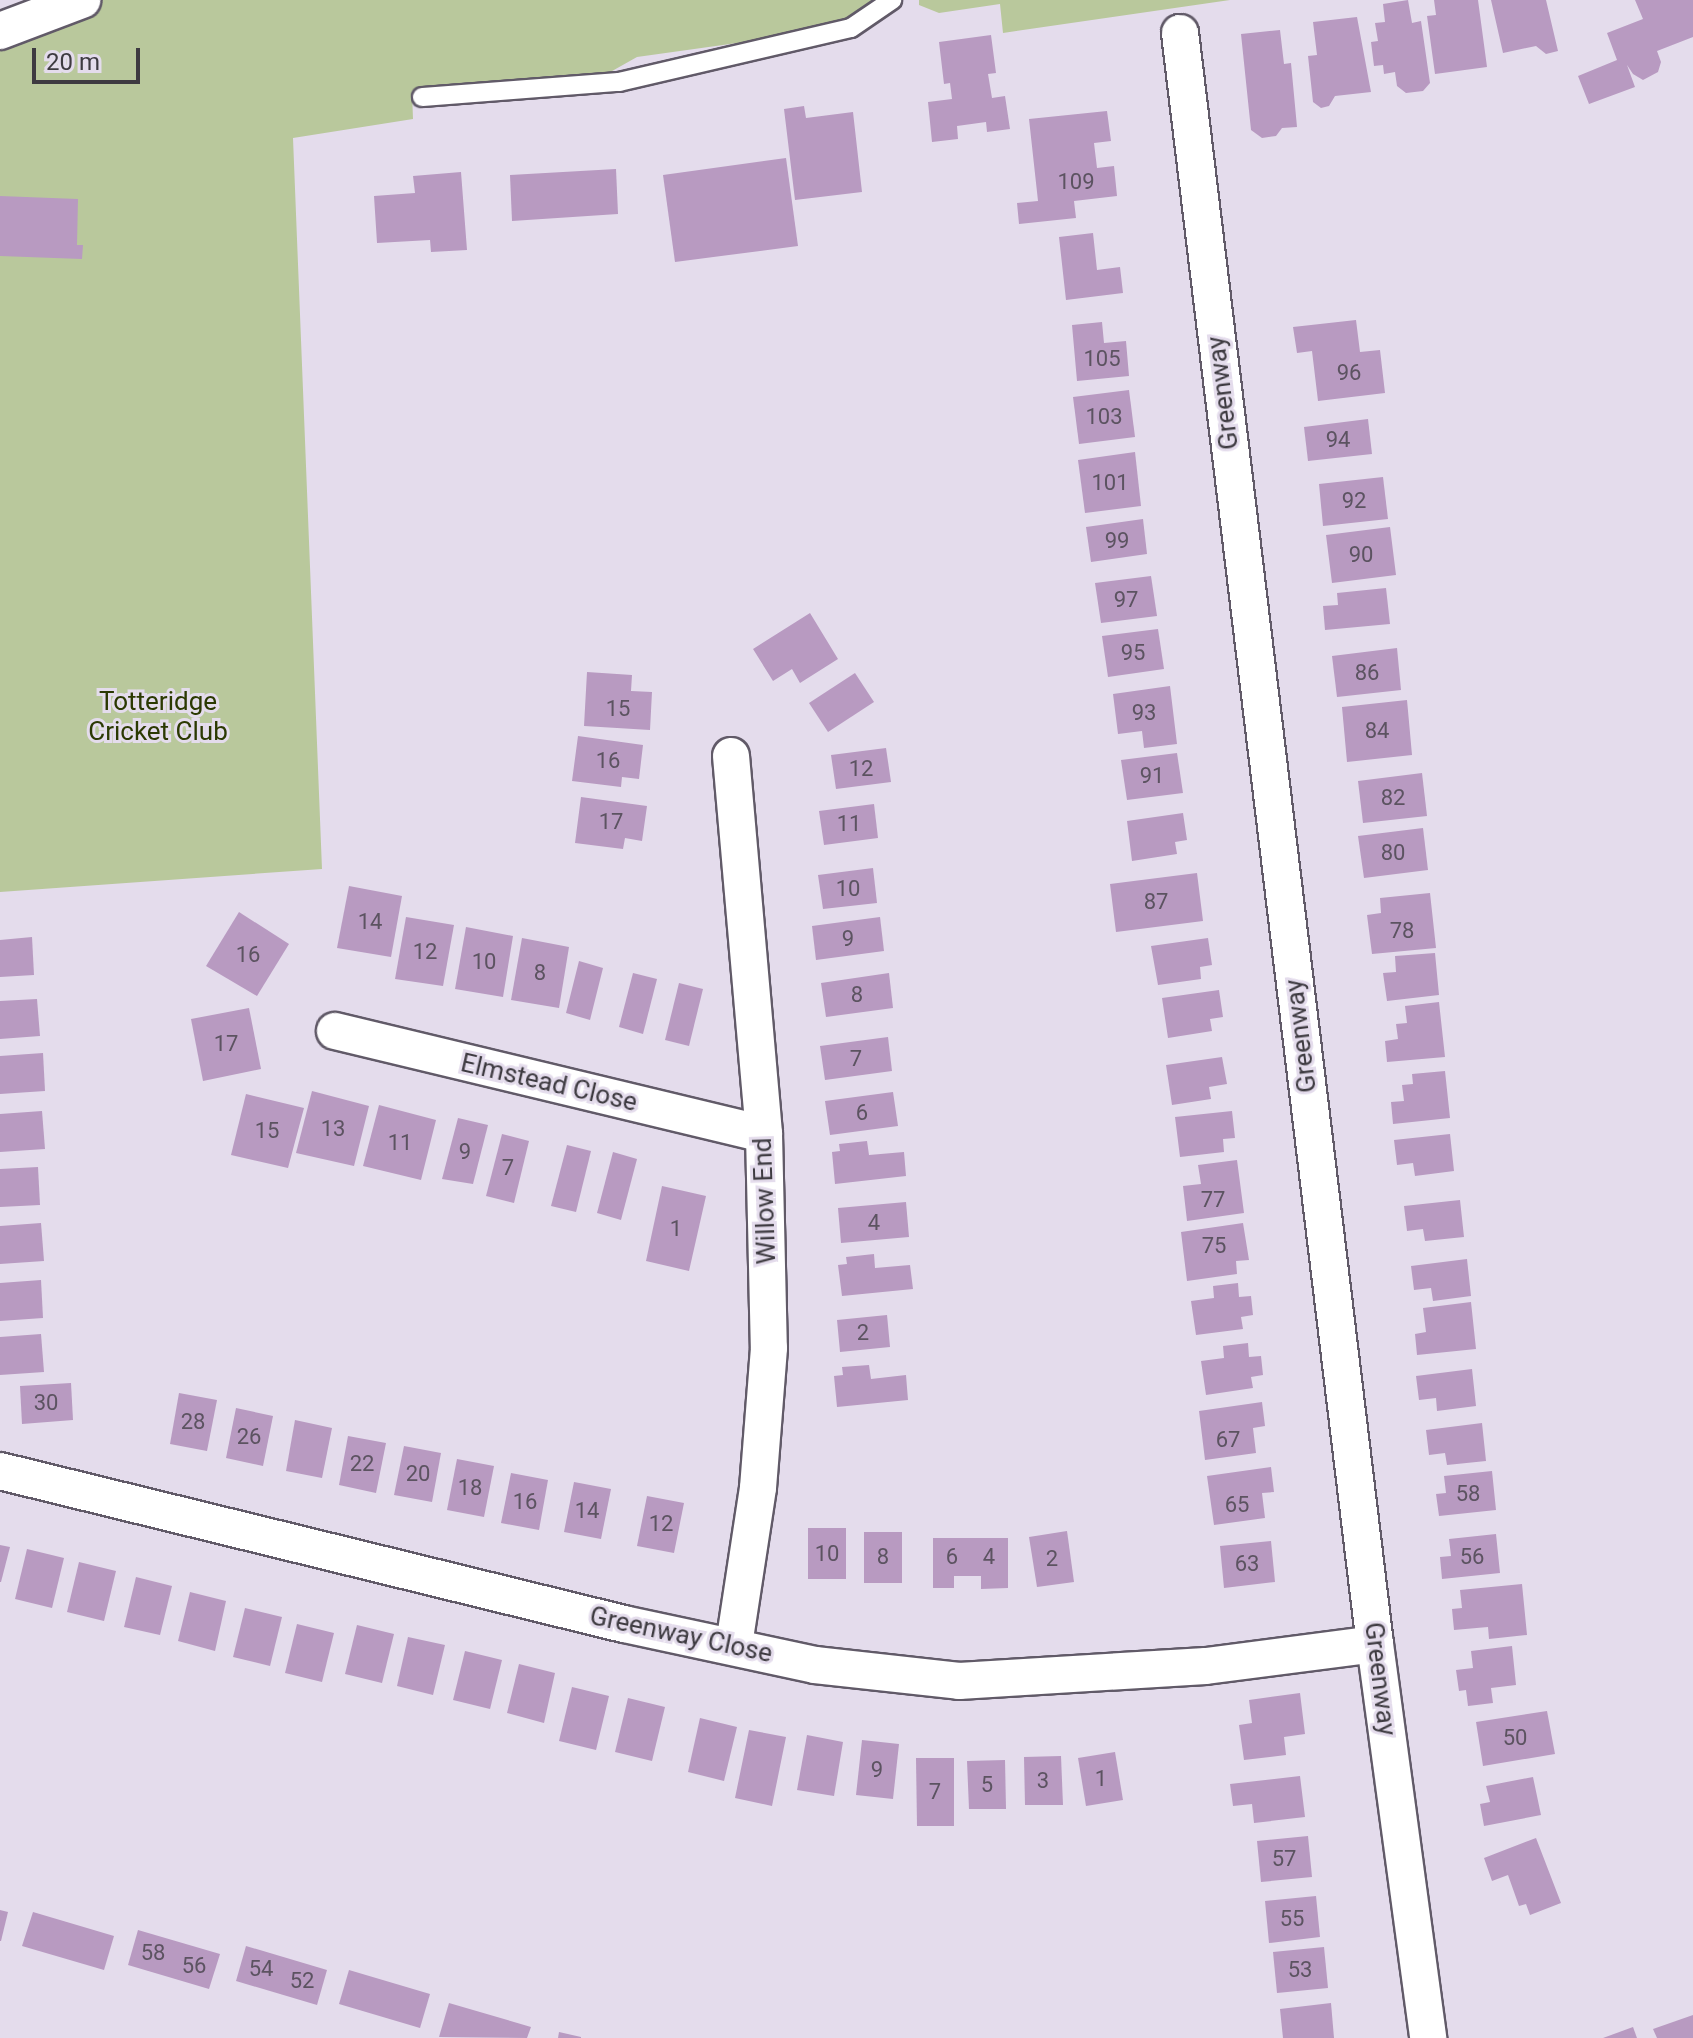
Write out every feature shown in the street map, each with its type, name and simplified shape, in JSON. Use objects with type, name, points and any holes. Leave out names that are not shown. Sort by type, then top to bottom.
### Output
[{"type":"street","points":[[0,31],[82,0]]},
{"type":"street","name":"Greenway","points":[[1180,33],[1375,1644],[1428,2038]]},
{"type":"street","name":"Willow End","points":[[731,756],[764,1134],[769,1348],[758,1488],[734,1645]]},
{"type":"street","name":"Elmstead Close","points":[[335,1031],[764,1134]]},
{"type":"street","name":"Greenway Close","points":[[0,1471],[624,1624],[734,1645],[815,1665],[959,1681],[1206,1666],[1375,1644]]},
{"type":"lane","points":[[422,97],[619,82],[851,28],[892,0]]},
{"type":"green space","name":"Totteridge Cricket Club","points":[[100,0],[872,0],[849,19],[781,37],[637,57],[605,75],[412,91],[413,119],[293,138],[322,869],[0,892],[0,39]]},
{"type":"green space","points":[[919,0],[1230,0],[1003,33],[1000,4],[939,13],[919,5]]},
{"type":"building","points":[[1408,0],[1412,23],[1421,21],[1430,83],[1423,91],[1406,93],[1397,86],[1395,72],[1384,74],[1383,65],[1374,66],[1371,42],[1378,41],[1375,23],[1385,22],[1383,4]]},
{"type":"building","points":[[1434,0],[1478,0],[1487,67],[1435,74],[1427,16],[1436,15]]},
{"type":"building","points":[[1491,0],[1546,0],[1558,51],[1546,54],[1536,46],[1503,53]]},
{"type":"building","points":[[1635,0],[1693,0],[1693,37],[1657,51],[1661,62],[1658,72],[1643,80],[1633,74],[1627,65],[1635,87],[1589,104],[1578,76],[1617,60],[1607,33],[1643,19]]},
{"type":"building","points":[[1357,17],[1371,92],[1335,96],[1329,106],[1321,108],[1313,102],[1308,56],[1317,55],[1313,22]]},
{"type":"building","points":[[1280,30],[1284,64],[1291,63],[1297,127],[1282,128],[1276,136],[1262,138],[1251,130],[1241,34]]},
{"type":"building","points":[[991,35],[996,73],[988,74],[992,98],[1005,96],[1010,129],[987,132],[986,122],[957,126],[958,139],[932,142],[928,102],[952,99],[950,83],[944,84],[939,42]]},
{"type":"building","points":[[804,106],[806,118],[853,112],[862,192],[795,200],[784,109]]},
{"type":"building","points":[[1107,111],[1111,141],[1094,143],[1097,168],[1114,166],[1117,196],[1074,201],[1076,218],[1019,224],[1017,203],[1038,201],[1029,119]]},
{"type":"building","points":[[786,158],[798,246],[675,262],[663,175]]},
{"type":"building","points":[[616,169],[618,214],[512,221],[510,175]]},
{"type":"building","points":[[461,172],[467,250],[431,252],[430,240],[377,243],[374,196],[415,193],[413,176]]},
{"type":"building","points":[[0,196],[78,199],[77,245],[83,245],[82,259],[0,256]]},
{"type":"building","points":[[1093,233],[1097,270],[1120,267],[1123,293],[1066,300],[1059,237]]},
{"type":"building","points":[[1356,320],[1360,352],[1380,350],[1385,393],[1318,401],[1312,351],[1297,353],[1293,327]]},
{"type":"building","points":[[1102,322],[1104,343],[1126,341],[1129,376],[1077,381],[1072,325]]},
{"type":"building","points":[[1129,390],[1135,437],[1079,444],[1073,397]]},
{"type":"building","points":[[1368,419],[1372,454],[1308,461],[1304,427]]},
{"type":"building","points":[[1135,452],[1141,506],[1085,513],[1078,460]]},
{"type":"building","points":[[1383,477],[1388,519],[1323,526],[1319,484]]},
{"type":"building","points":[[1143,519],[1147,554],[1091,562],[1086,527]]},
{"type":"building","points":[[1390,527],[1396,575],[1332,583],[1326,535]]},
{"type":"building","points":[[1151,576],[1157,616],[1101,623],[1095,583]]},
{"type":"building","points":[[1386,588],[1390,624],[1325,630],[1323,606],[1338,605],[1337,593]]},
{"type":"building","points":[[810,613],[838,659],[800,683],[792,669],[773,681],[753,649]]},
{"type":"building","points":[[1158,629],[1164,669],[1108,677],[1102,636]]},
{"type":"building","points":[[1397,648],[1401,690],[1337,697],[1332,656]]},
{"type":"building","points":[[587,672],[632,675],[631,691],[652,692],[650,730],[584,726]]},
{"type":"building","points":[[855,673],[874,702],[828,732],[809,703]]},
{"type":"building","points":[[1170,686],[1177,744],[1144,748],[1142,731],[1118,734],[1113,694]]},
{"type":"building","points":[[1407,700],[1412,755],[1347,762],[1342,707]]},
{"type":"building","points":[[578,736],[643,745],[639,779],[622,777],[621,787],[572,781]]},
{"type":"building","points":[[886,748],[891,782],[836,789],[831,755]]},
{"type":"building","points":[[1177,753],[1183,793],[1127,800],[1121,760]]},
{"type":"building","points":[[1422,773],[1427,816],[1363,823],[1358,781]]},
{"type":"building","points":[[581,797],[647,806],[642,841],[625,838],[623,849],[575,843]]},
{"type":"building","points":[[874,804],[878,838],[824,845],[819,811]]},
{"type":"building","points":[[1183,813],[1187,840],[1175,842],[1177,854],[1132,861],[1127,821]]},
{"type":"building","points":[[1423,828],[1428,870],[1364,878],[1358,836]]},
{"type":"building","points":[[873,868],[877,903],[823,909],[818,875]]},
{"type":"building","points":[[1197,873],[1203,921],[1116,932],[1110,884]]},
{"type":"building","points":[[349,886],[402,896],[391,957],[337,948]]},
{"type":"building","points":[[1430,893],[1436,948],[1372,954],[1367,915],[1381,913],[1380,898]]},
{"type":"building","points":[[239,912],[289,944],[257,996],[206,966]]},
{"type":"building","points":[[406,917],[454,925],[443,986],[395,979]]},
{"type":"building","points":[[880,917],[884,951],[816,960],[812,926]]},
{"type":"building","points":[[466,927],[513,936],[503,997],[455,989]]},
{"type":"building","points":[[32,937],[34,975],[0,977],[0,940]]},
{"type":"building","points":[[522,938],[569,947],[559,1008],[511,1000]]},
{"type":"building","points":[[1208,938],[1212,965],[1200,967],[1201,979],[1158,985],[1151,946]]},
{"type":"building","points":[[1435,953],[1439,995],[1387,1001],[1383,973],[1396,972],[1395,956]]},
{"type":"building","points":[[579,961],[603,968],[590,1020],[566,1013]]},
{"type":"building","points":[[633,973],[657,979],[643,1034],[619,1027]]},
{"type":"building","points":[[889,973],[893,1008],[826,1017],[821,983]]},
{"type":"building","points":[[679,983],[703,989],[689,1046],[665,1040]]},
{"type":"building","points":[[1219,990],[1223,1017],[1210,1019],[1212,1031],[1168,1038],[1162,998]]},
{"type":"building","points":[[37,999],[40,1036],[0,1039],[0,1001]]},
{"type":"building","points":[[1439,1002],[1445,1057],[1387,1062],[1385,1041],[1398,1039],[1396,1024],[1407,1023],[1405,1006]]},
{"type":"building","points":[[249,1008],[261,1069],[203,1081],[191,1019]]},
{"type":"building","points":[[888,1037],[892,1071],[825,1080],[820,1046]]},
{"type":"building","points":[[43,1053],[45,1091],[0,1094],[0,1056]]},
{"type":"building","points":[[1222,1057],[1227,1084],[1209,1087],[1211,1099],[1172,1105],[1166,1065]]},
{"type":"building","points":[[1445,1071],[1450,1118],[1393,1124],[1391,1102],[1404,1101],[1402,1085],[1413,1084],[1412,1074]]},
{"type":"building","points":[[312,1091],[369,1106],[354,1166],[296,1153]]},
{"type":"building","points":[[893,1092],[898,1126],[830,1135],[825,1101]]},
{"type":"building","points":[[246,1094],[304,1108],[288,1168],[231,1155]]},
{"type":"building","points":[[379,1105],[436,1120],[421,1180],[363,1166]]},
{"type":"building","points":[[42,1111],[45,1149],[0,1152],[0,1114]]},
{"type":"building","points":[[1232,1111],[1235,1138],[1223,1139],[1224,1152],[1180,1157],[1175,1117]]},
{"type":"building","points":[[458,1118],[488,1125],[473,1184],[442,1179]]},
{"type":"building","points":[[502,1134],[529,1141],[514,1203],[486,1196]]},
{"type":"building","points":[[1450,1134],[1454,1171],[1415,1176],[1413,1163],[1397,1165],[1394,1140]]},
{"type":"building","points":[[867,1141],[869,1155],[904,1152],[906,1176],[835,1184],[832,1152],[840,1151],[839,1144]]},
{"type":"building","points":[[567,1145],[591,1151],[576,1212],[551,1206]]},
{"type":"building","points":[[613,1152],[637,1159],[621,1220],[597,1213]]},
{"type":"building","points":[[1237,1160],[1244,1213],[1187,1221],[1183,1186],[1201,1184],[1198,1165]]},
{"type":"building","points":[[38,1167],[40,1205],[0,1207],[0,1169]]},
{"type":"building","points":[[662,1186],[706,1196],[689,1271],[646,1261]]},
{"type":"building","points":[[1460,1200],[1464,1237],[1425,1241],[1423,1229],[1407,1231],[1404,1206]]},
{"type":"building","points":[[906,1202],[909,1237],[841,1243],[838,1208]]},
{"type":"building","points":[[41,1223],[44,1261],[0,1264],[0,1226]]},
{"type":"building","points":[[1243,1223],[1249,1260],[1236,1261],[1237,1274],[1187,1281],[1181,1232]]},
{"type":"building","points":[[874,1254],[875,1268],[910,1265],[913,1289],[842,1296],[838,1265],[847,1264],[846,1257]]},
{"type":"building","points":[[1467,1259],[1471,1296],[1433,1301],[1431,1288],[1414,1290],[1411,1266]]},
{"type":"building","points":[[41,1280],[43,1318],[0,1321],[0,1283]]},
{"type":"building","points":[[1238,1283],[1239,1297],[1251,1296],[1253,1315],[1241,1317],[1243,1329],[1196,1335],[1191,1301],[1214,1298],[1213,1286]]},
{"type":"building","points":[[1471,1302],[1476,1349],[1417,1355],[1415,1334],[1426,1332],[1423,1308]]},
{"type":"building","points":[[887,1315],[890,1347],[840,1352],[837,1320]]},
{"type":"building","points":[[41,1334],[44,1372],[0,1375],[0,1337]]},
{"type":"building","points":[[1248,1343],[1249,1357],[1261,1356],[1263,1375],[1251,1377],[1253,1388],[1206,1395],[1201,1361],[1224,1358],[1223,1346]]},
{"type":"building","points":[[869,1365],[871,1379],[906,1375],[908,1400],[837,1407],[834,1376],[843,1375],[842,1367]]},
{"type":"building","points":[[1472,1369],[1476,1406],[1437,1411],[1436,1398],[1419,1400],[1416,1376]]},
{"type":"building","points":[[71,1383],[73,1420],[22,1424],[20,1386]]},
{"type":"building","points":[[179,1393],[217,1400],[207,1451],[170,1444]]},
{"type":"building","points":[[1262,1402],[1265,1426],[1253,1428],[1256,1453],[1205,1460],[1199,1411]]},
{"type":"building","points":[[236,1408],[273,1416],[263,1466],[226,1458]]},
{"type":"building","points":[[295,1420],[332,1428],[322,1478],[286,1471]]},
{"type":"building","points":[[1482,1423],[1486,1461],[1447,1465],[1445,1453],[1429,1455],[1426,1430]]},
{"type":"building","points":[[348,1436],[386,1443],[376,1493],[339,1485]]},
{"type":"building","points":[[404,1446],[441,1453],[432,1502],[394,1495]]},
{"type":"building","points":[[457,1459],[494,1466],[484,1517],[447,1510]]},
{"type":"building","points":[[1271,1467],[1274,1492],[1262,1493],[1265,1518],[1214,1525],[1207,1476]]},
{"type":"building","points":[[1492,1471],[1496,1510],[1439,1516],[1436,1494],[1446,1493],[1444,1476]]},
{"type":"building","points":[[511,1473],[548,1480],[539,1530],[501,1523]]},
{"type":"building","points":[[574,1482],[611,1489],[601,1539],[564,1532]]},
{"type":"building","points":[[647,1496],[684,1503],[674,1553],[637,1546]]},
{"type":"building","points":[[808,1528],[846,1528],[846,1579],[808,1579]]},
{"type":"building","points":[[1067,1531],[1074,1582],[1037,1587],[1029,1537]]},
{"type":"building","points":[[864,1532],[902,1532],[902,1583],[864,1583]]},
{"type":"building","points":[[1496,1534],[1500,1573],[1442,1579],[1440,1557],[1451,1556],[1449,1539]]},
{"type":"building","points":[[933,1538],[1008,1538],[1008,1588],[981,1589],[981,1576],[954,1576],[954,1588],[933,1588]]},
{"type":"building","points":[[1271,1541],[1275,1582],[1224,1588],[1220,1546]]},
{"type":"building","points":[[0,1545],[10,1547],[1,1582],[0,1582]]},
{"type":"building","points":[[27,1549],[64,1558],[52,1608],[15,1599]]},
{"type":"building","points":[[79,1562],[116,1571],[104,1621],[67,1612]]},
{"type":"building","points":[[136,1577],[172,1586],[160,1635],[124,1627]]},
{"type":"building","points":[[1522,1584],[1527,1635],[1489,1639],[1488,1627],[1454,1630],[1452,1609],[1462,1608],[1460,1590]]},
{"type":"building","points":[[190,1592],[226,1601],[215,1651],[178,1641]]},
{"type":"building","points":[[245,1608],[282,1617],[270,1666],[233,1657]]},
{"type":"building","points":[[297,1624],[334,1633],[322,1682],[285,1673]]},
{"type":"building","points":[[357,1625],[394,1634],[382,1683],[345,1674]]},
{"type":"building","points":[[408,1637],[445,1645],[433,1695],[397,1686]]},
{"type":"building","points":[[1512,1646],[1516,1685],[1491,1688],[1493,1703],[1468,1706],[1466,1690],[1459,1691],[1456,1670],[1473,1668],[1471,1651]]},
{"type":"building","points":[[465,1651],[502,1660],[490,1709],[453,1700]]},
{"type":"building","points":[[519,1664],[555,1673],[544,1723],[507,1713]]},
{"type":"building","points":[[572,1687],[609,1696],[596,1750],[559,1741]]},
{"type":"building","points":[[1300,1693],[1305,1734],[1284,1737],[1286,1755],[1244,1760],[1239,1725],[1252,1723],[1249,1700]]},
{"type":"building","points":[[628,1698],[665,1707],[652,1761],[615,1752]]},
{"type":"building","points":[[1547,1711],[1555,1754],[1483,1766],[1476,1722]]},
{"type":"building","points":[[700,1718],[737,1727],[724,1781],[688,1772]]},
{"type":"building","points":[[749,1730],[786,1737],[772,1806],[735,1798]]},
{"type":"building","points":[[807,1735],[843,1742],[834,1796],[797,1790]]},
{"type":"building","points":[[862,1740],[899,1744],[893,1799],[856,1795]]},
{"type":"building","points":[[1115,1752],[1123,1800],[1086,1806],[1078,1758]]},
{"type":"building","points":[[1061,1756],[1063,1805],[1025,1805],[1024,1757]]},
{"type":"building","points":[[916,1758],[954,1758],[954,1826],[917,1826]]},
{"type":"building","points":[[1005,1760],[1006,1809],[969,1809],[967,1761]]},
{"type":"building","points":[[1300,1776],[1305,1817],[1254,1823],[1252,1804],[1233,1806],[1230,1784]]},
{"type":"building","points":[[1533,1777],[1541,1815],[1484,1826],[1480,1804],[1490,1802],[1486,1786]]},
{"type":"building","points":[[1308,1836],[1312,1877],[1261,1882],[1257,1841]]},
{"type":"building","points":[[1536,1838],[1561,1903],[1530,1915],[1526,1904],[1519,1906],[1508,1875],[1492,1881],[1484,1858]]},
{"type":"building","points":[[1316,1896],[1320,1937],[1269,1943],[1265,1901]]},
{"type":"building","points":[[0,1910],[8,1912],[1,1941],[0,1941]]},
{"type":"building","points":[[33,1912],[114,1936],[104,1970],[22,1946]]},
{"type":"building","points":[[138,1930],[220,1954],[209,1989],[128,1965]]},
{"type":"building","points":[[246,1946],[327,1970],[317,2005],[236,1981]]},
{"type":"building","points":[[1324,1947],[1328,1988],[1277,1993],[1273,1952]]},
{"type":"building","points":[[349,1970],[430,1994],[420,2028],[339,2004]]},
{"type":"building","points":[[449,2003],[531,2027],[527,2038],[439,2037]]},
{"type":"building","points":[[1331,2003],[1334,2038],[1283,2038],[1280,2009]]},
{"type":"building","points":[[1693,2015],[1693,2038],[1657,2038],[1653,2029]]},
{"type":"building","points":[[1633,2027],[1637,2038],[1603,2038]]},
{"type":"building","points":[[559,2032],[581,2037],[581,2038],[558,2038]]}]
